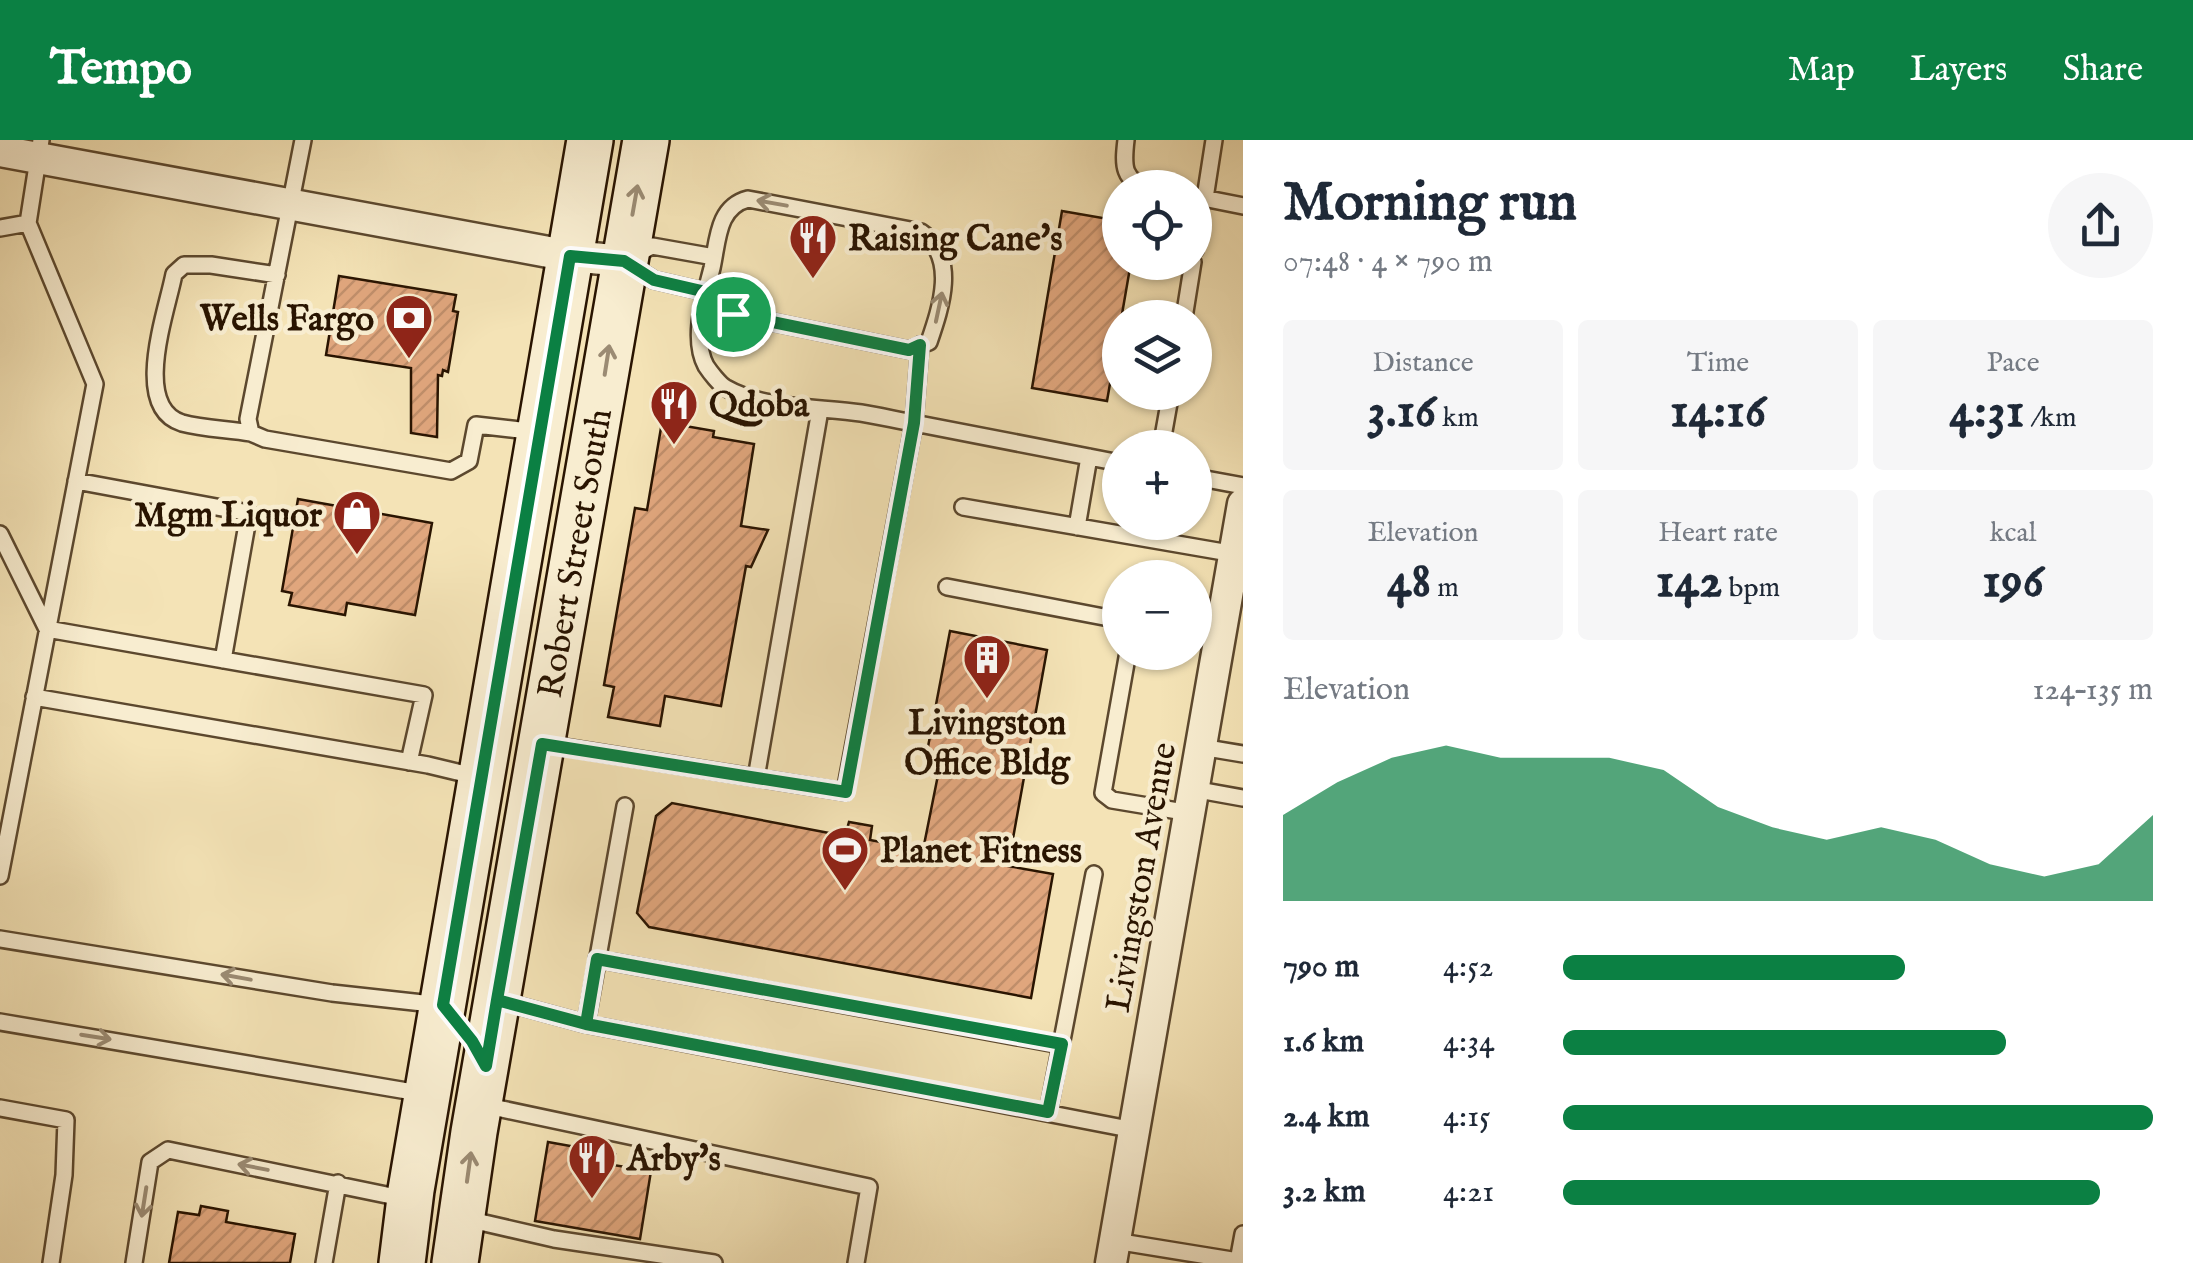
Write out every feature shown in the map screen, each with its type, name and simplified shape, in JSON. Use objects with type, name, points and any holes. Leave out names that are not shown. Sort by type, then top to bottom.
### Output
[{"type":"main road","name":"Robert Street South","points":[[402,1263],[590,140]]},
{"type":"main road","name":"Robert Street South","points":[[455,1263],[482,1085],[646,140]]},
{"type":"main road","points":[[455,934],[481,990],[497,1000]]},
{"type":"main road","points":[[443,1005],[472,1041],[482,1085]]},
{"type":"street","points":[[0,152],[39,149],[291,204],[570,256],[624,261]]},
{"type":"street","name":"Livingston Avenue","points":[[1113,1252],[1201,747],[1213,639],[1243,504]]},
{"type":"lane","points":[[251,433],[248,420],[303,140]]},
{"type":"lane","points":[[1124,170],[1126,140]]},
{"type":"lane","points":[[1207,170],[1214,140]]},
{"type":"lane","points":[[0,876],[95,384],[28,223],[39,149]]},
{"type":"lane","points":[[714,257],[652,246],[624,261],[654,280],[706,292],[733,314],[909,350],[929,342],[946,274],[934,240],[922,232],[748,199],[736,202],[721,222],[714,257],[706,292],[700,346],[706,366],[724,388],[756,398],[858,413],[1102,460]]},
{"type":"lane","points":[[1212,200],[1243,206]]},
{"type":"lane","points":[[0,228],[28,223]]},
{"type":"lane","points":[[276,276],[211,265],[184,265],[174,274],[155,367],[154,386],[163,410],[179,422],[450,471],[469,461],[476,426],[540,432]]},
{"type":"lane","points":[[542,744],[846,792],[914,423],[920,345]]},
{"type":"lane","points":[[756,778],[820,410]]},
{"type":"lane","points":[[1077,527],[1089,457]]},
{"type":"lane","points":[[1212,480],[1243,486]]},
{"type":"lane","points":[[76,482],[249,513],[223,660]]},
{"type":"lane","points":[[963,507],[1234,554]]},
{"type":"lane","points":[[0,534],[47,630]]},
{"type":"lane","points":[[947,587],[1102,617]]},
{"type":"lane","points":[[47,630],[424,695],[409,762]]},
{"type":"lane","points":[[1125,670],[1102,792],[1112,800],[1243,798]]},
{"type":"lane","points":[[34,697],[482,778]]},
{"type":"lane","points":[[1201,747],[1243,754]]},
{"type":"lane","points":[[586,1024],[626,806]]},
{"type":"lane","points":[[1048,1112],[1094,874]]},
{"type":"lane","points":[[0,939],[332,994],[443,1005]]},
{"type":"lane","points":[[597,959],[1062,1044]]},
{"type":"lane","points":[[497,1000],[586,1024],[1134,1130]]},
{"type":"lane","points":[[0,1022],[428,1094]]},
{"type":"lane","points":[[482,1085],[869,1187],[856,1263]]},
{"type":"lane","points":[[0,1108],[66,1120],[64,1175],[51,1263]]},
{"type":"lane","points":[[134,1263],[150,1162],[168,1150],[410,1200]]},
{"type":"lane","points":[[324,1263],[338,1184]]},
{"type":"lane","points":[[462,1218],[554,1239],[714,1263]]},
{"type":"lane","points":[[1113,1252],[1241,1262],[1243,1234]]},
{"type":"building","points":[[1062,211],[1102,218],[1102,280],[1128,280],[1124,300],[1102,300],[1102,400],[1032,388]]},
{"type":"building","name":"Wells Fargo","points":[[339,276],[456,295],[453,311],[458,312],[448,372],[443,370],[442,376],[438,375],[437,437],[411,433],[411,368],[326,355]]},
{"type":"building","points":[[662,422],[714,431],[713,437],[754,444],[741,526],[768,530],[751,567],[746,566],[721,706],[665,696],[660,726],[608,717],[614,687],[604,685],[635,508],[647,510]]},
{"type":"building","name":"Mgm Liquor","points":[[298,499],[432,523],[415,615],[347,603],[345,615],[289,605],[292,593],[282,591]]},
{"type":"building","name":"Planet Fitness","points":[[950,631],[1047,650],[1008,866],[1053,874],[1031,998],[649,927],[637,913],[656,816],[672,803],[845,836],[849,822],[872,826],[870,840],[923,850],[942,755],[927,752]]},
{"type":"building","name":"Arby's","points":[[548,1142],[615,1154],[613,1165],[651,1171],[640,1239],[535,1221]]},
{"type":"building","points":[[201,1206],[228,1211],[226,1222],[295,1234],[290,1263],[169,1263],[178,1212],[199,1215]]},
{"type":"place","name":"Raising Cane's","points":[[813,280]]},
{"type":"place","name":"Wells Fargo","points":[[409,360]]},
{"type":"place","name":"Qdoba","points":[[674,446]]},
{"type":"place","name":"Mgm Liquor","points":[[357,556]]},
{"type":"place","name":"Livingston Office Bldg","points":[[987,700]]},
{"type":"place","name":"Planet Fitness","points":[[845,892]]},
{"type":"place","name":"Arby's","points":[[592,1200]]},
{"type":"route","points":[[733,314],[706,292],[654,280],[624,261],[570,256],[443,1005],[486,1066],[497,1000],[586,1024],[597,959],[1062,1044],[1048,1112],[586,1024],[572,1021],[497,1000],[542,744],[846,792],[914,423],[920,345],[909,350],[733,314]]}]
